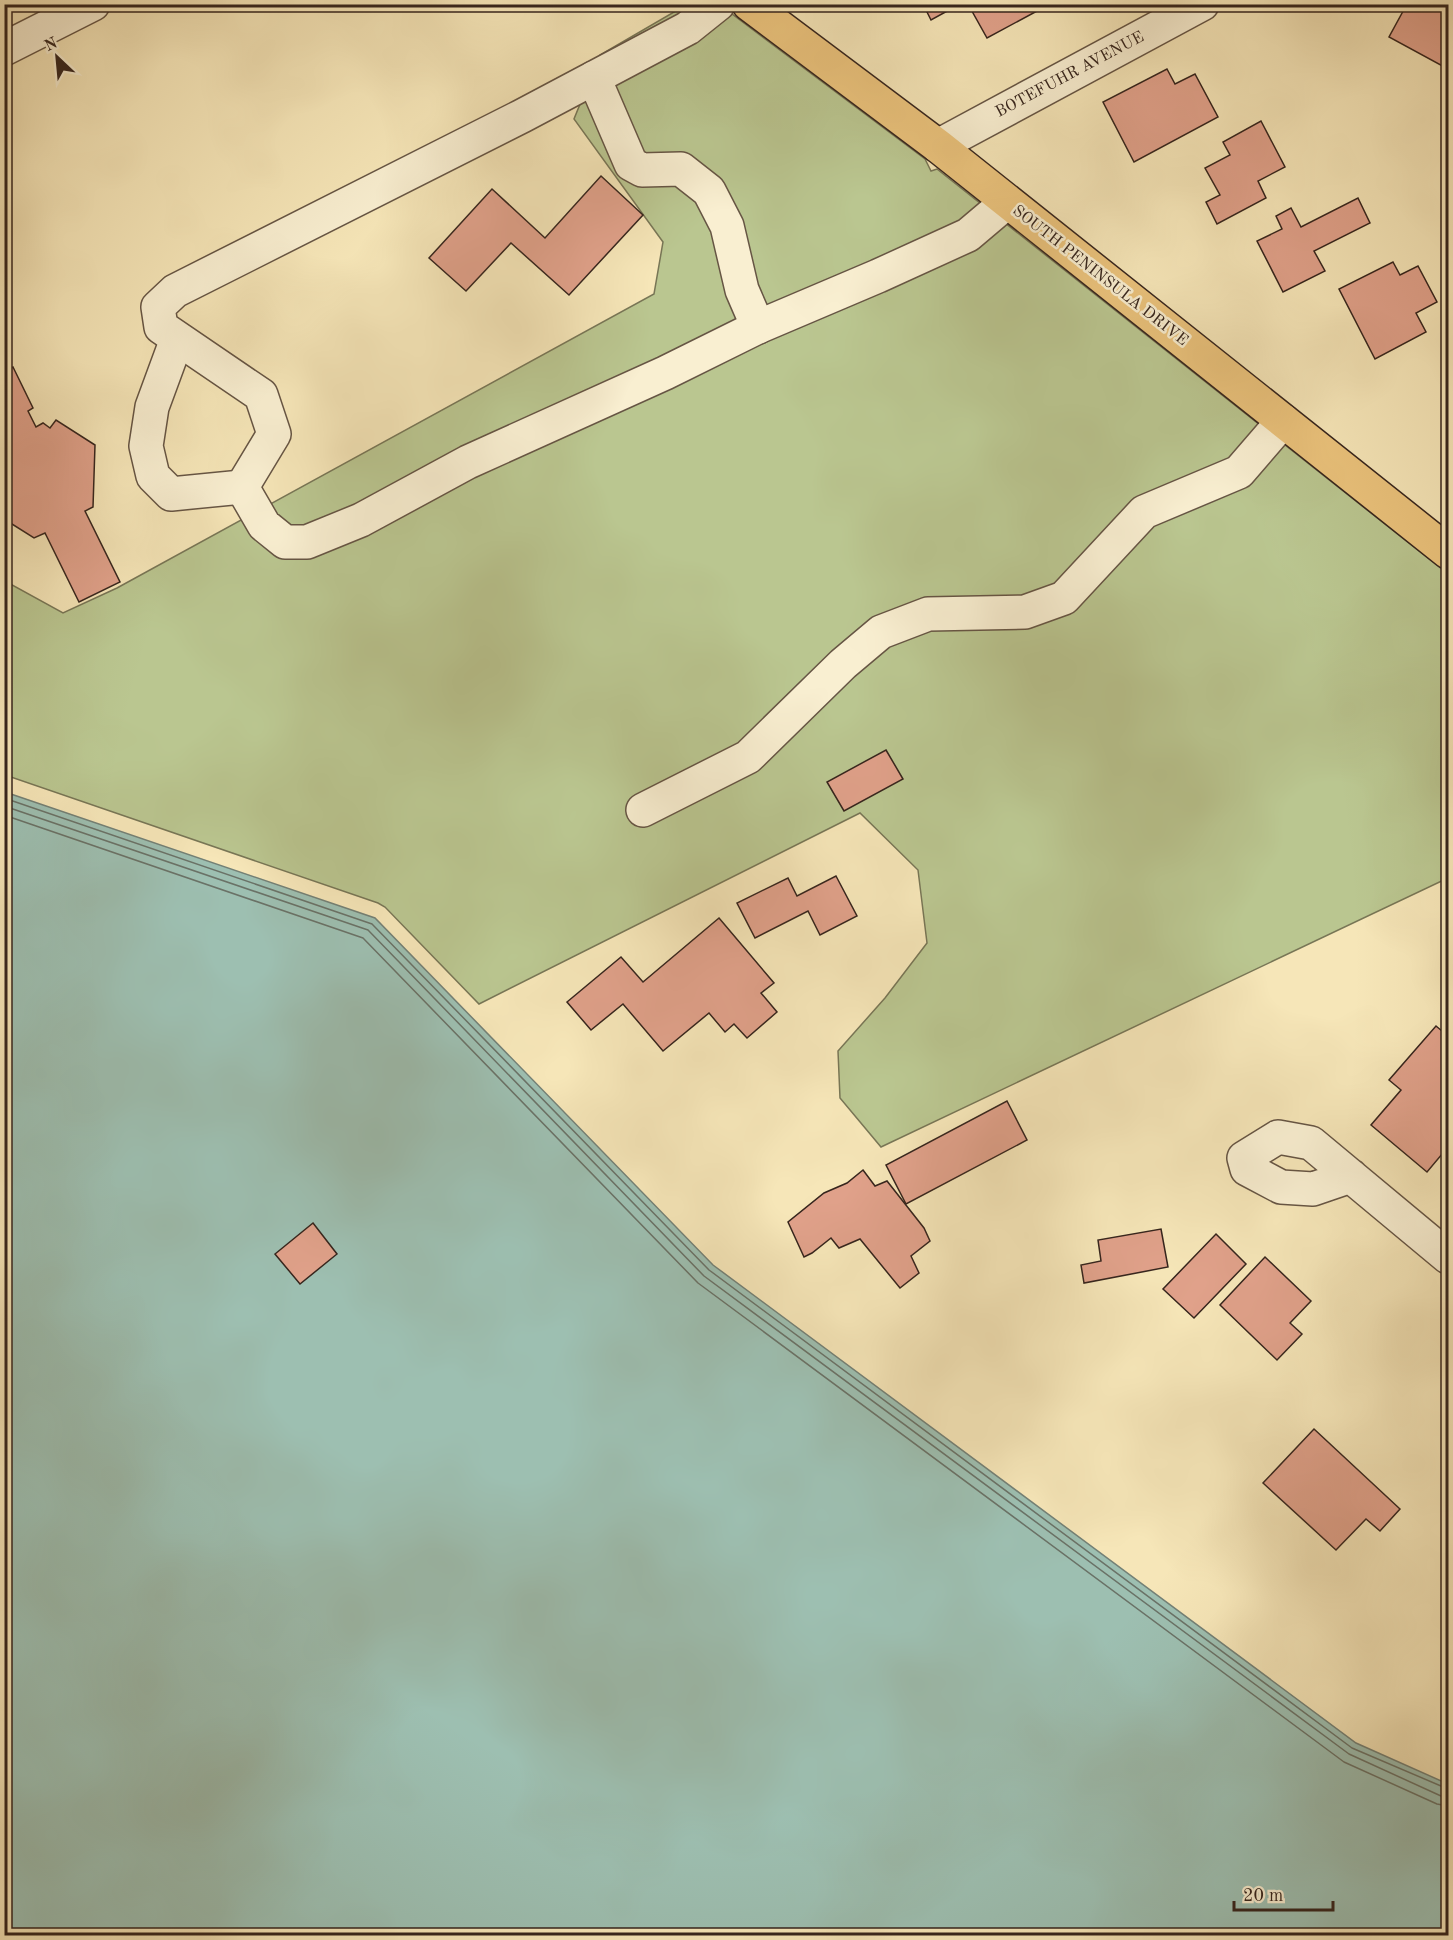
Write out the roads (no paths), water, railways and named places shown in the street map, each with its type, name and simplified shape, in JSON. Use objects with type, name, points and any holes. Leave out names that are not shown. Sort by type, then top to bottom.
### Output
[{"type":"main road","name":"SOUTH PENINSULA DRIVE","points":[[749,4],[938,146],[1449,552]]},
{"type":"street","points":[[4,49],[93,4]]},
{"type":"street","points":[[242,487],[274,434],[261,394],[161,327],[158,308],[175,291],[594,78],[688,28],[718,4]]},
{"type":"street","name":"BOTEFUHR AVENUE","points":[[938,146],[1202,4]]},
{"type":"street","points":[[594,78],[631,164],[642,170],[681,169],[709,191],[727,226],[742,290],[758,327]]},
{"type":"street","points":[[242,487],[264,525],[285,542],[307,542],[361,520],[468,462],[758,327],[968,235],[1007,202]]},
{"type":"street","points":[[177,339],[152,407],[146,446],[153,476],[171,494],[242,487]]},
{"type":"street","points":[[643,810],[748,757],[843,664],[881,633],[928,614],[1025,612],[1064,598],[1144,512],[1239,472],[1283,421]]},
{"type":"street","points":[[1351,1176],[1449,1257]]},
{"type":"water","points":[[5,792],[375,918],[713,1265],[1356,1743],[1448,1784],[1448,1935],[5,1936]]}]
